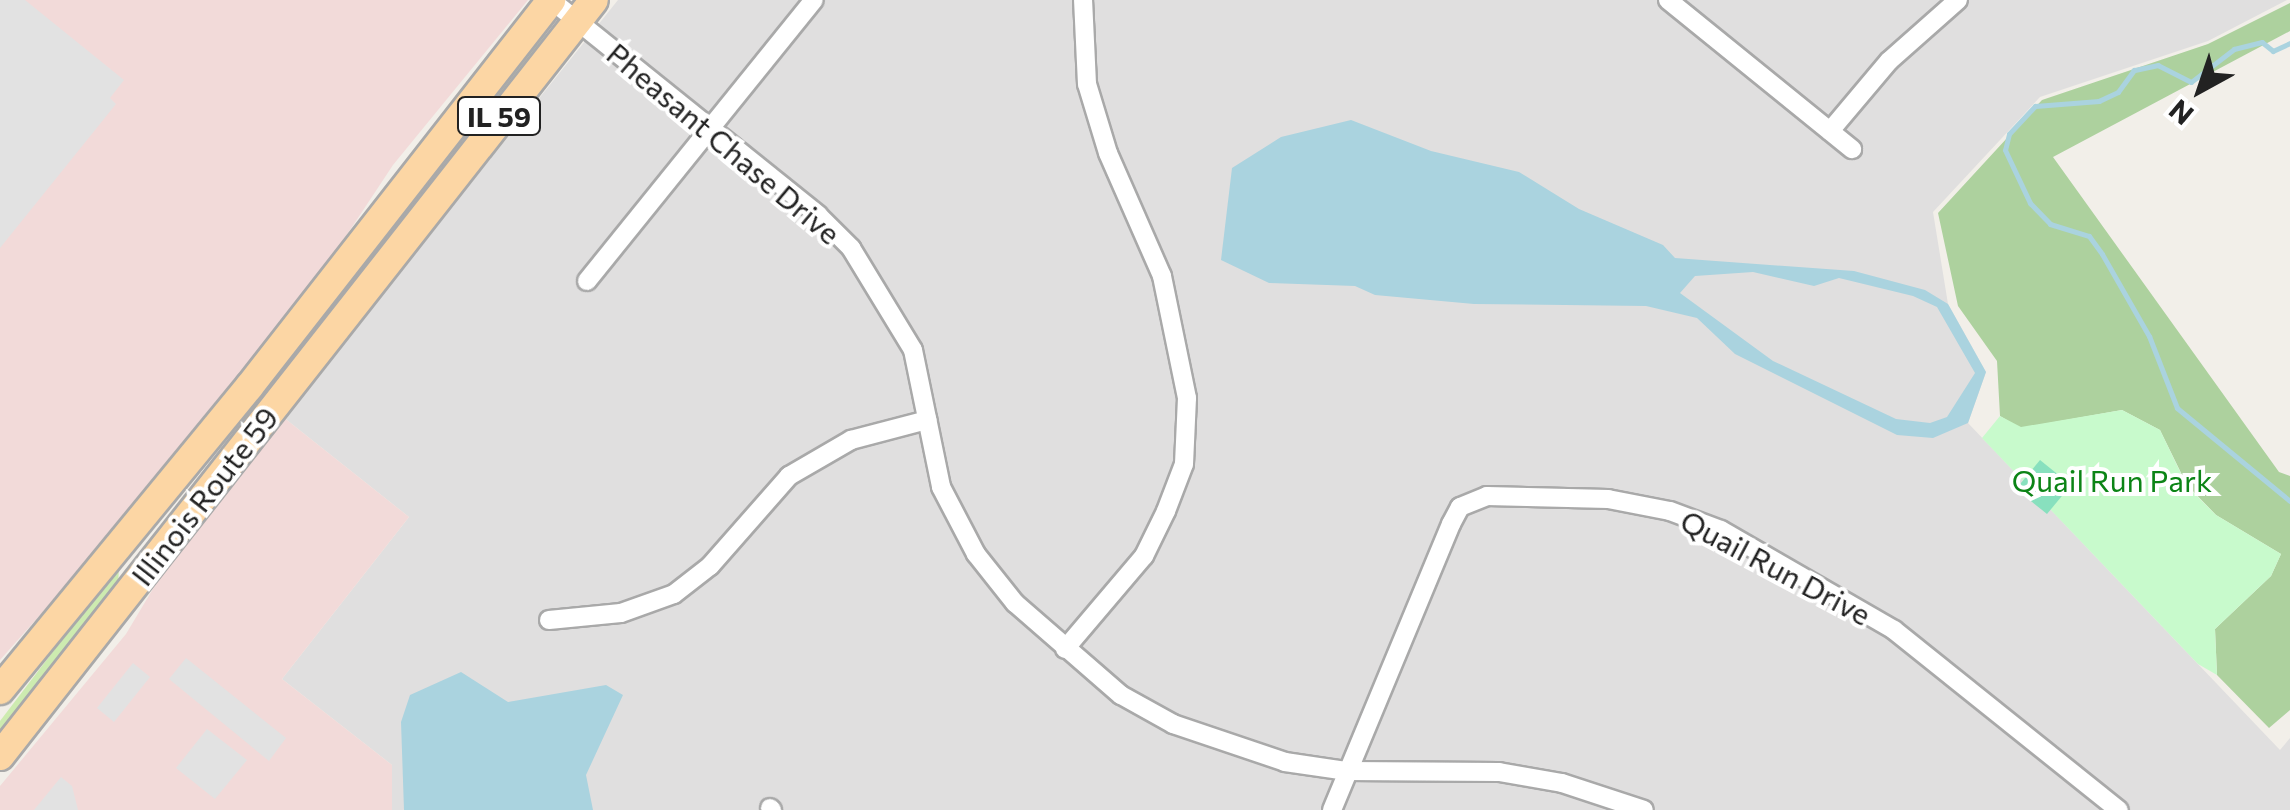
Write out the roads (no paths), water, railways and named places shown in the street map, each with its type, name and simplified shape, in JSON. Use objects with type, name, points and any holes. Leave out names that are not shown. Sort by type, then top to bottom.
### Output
[{"type":"main road","name":"Illinois Route 59","points":[[0,690],[139,524],[551,0]]},
{"type":"main road","name":"Illinois Route 59","points":[[0,756],[585,10]]},
{"type":"main road","points":[[129,592],[139,524]]},
{"type":"street","name":"Pheasant Chase Drive","points":[[551,0],[585,10],[710,128],[818,215],[884,293],[913,350],[941,487],[976,554],[1066,650],[1122,695],[1172,724],[1286,762],[1347,771],[1499,772],[1644,810]]},
{"type":"street","points":[[587,281],[814,0]]},
{"type":"street","points":[[1066,650],[1144,556],[1166,512],[1184,464],[1187,398],[1162,276],[1108,153],[1087,84],[1083,0]]},
{"type":"street","points":[[1668,0],[1852,149]]},
{"type":"street","points":[[1830,131],[1888,62],[1958,0]]},
{"type":"street","points":[[549,620],[622,613],[674,594],[710,566],[789,476],[851,440],[927,420]]},
{"type":"street","name":"Quail Run Drive","points":[[1332,810],[1460,507],[1487,496],[1608,499],[1670,511],[1720,530],[1857,606],[2119,810]]},
{"type":"water","points":[[1351,120],[1431,151],[1519,172],[1579,209],[1663,245],[1675,258],[1854,271],[1925,290],[1948,304],[1986,372],[1968,423],[1933,438],[1897,435],[1735,354],[1697,318],[1646,306],[1474,304],[1375,295],[1355,286],[1269,283],[1221,260],[1232,168],[1281,137]],"holes":[[[1753,272],[1814,286],[1839,278],[1913,296],[1937,307],[1975,373],[1947,417],[1930,423],[1896,419],[1773,361],[1680,293],[1695,276]]]},
{"type":"water","points":[[461,672],[508,702],[606,685],[623,695],[586,775],[593,810],[404,810],[401,722],[410,695]]},
{"type":"waterway","points":[[2290,43],[2273,51],[2262,42],[2234,49],[2191,82],[2158,65],[2134,70],[2118,92],[2099,101],[2035,106],[2009,134],[2005,150],[2030,203],[2050,224],[2089,236],[2102,254],[2149,336],[2177,408],[2290,501]]},
{"type":"park label","name":"Quail Run Park","points":[[2112,480]]}]
